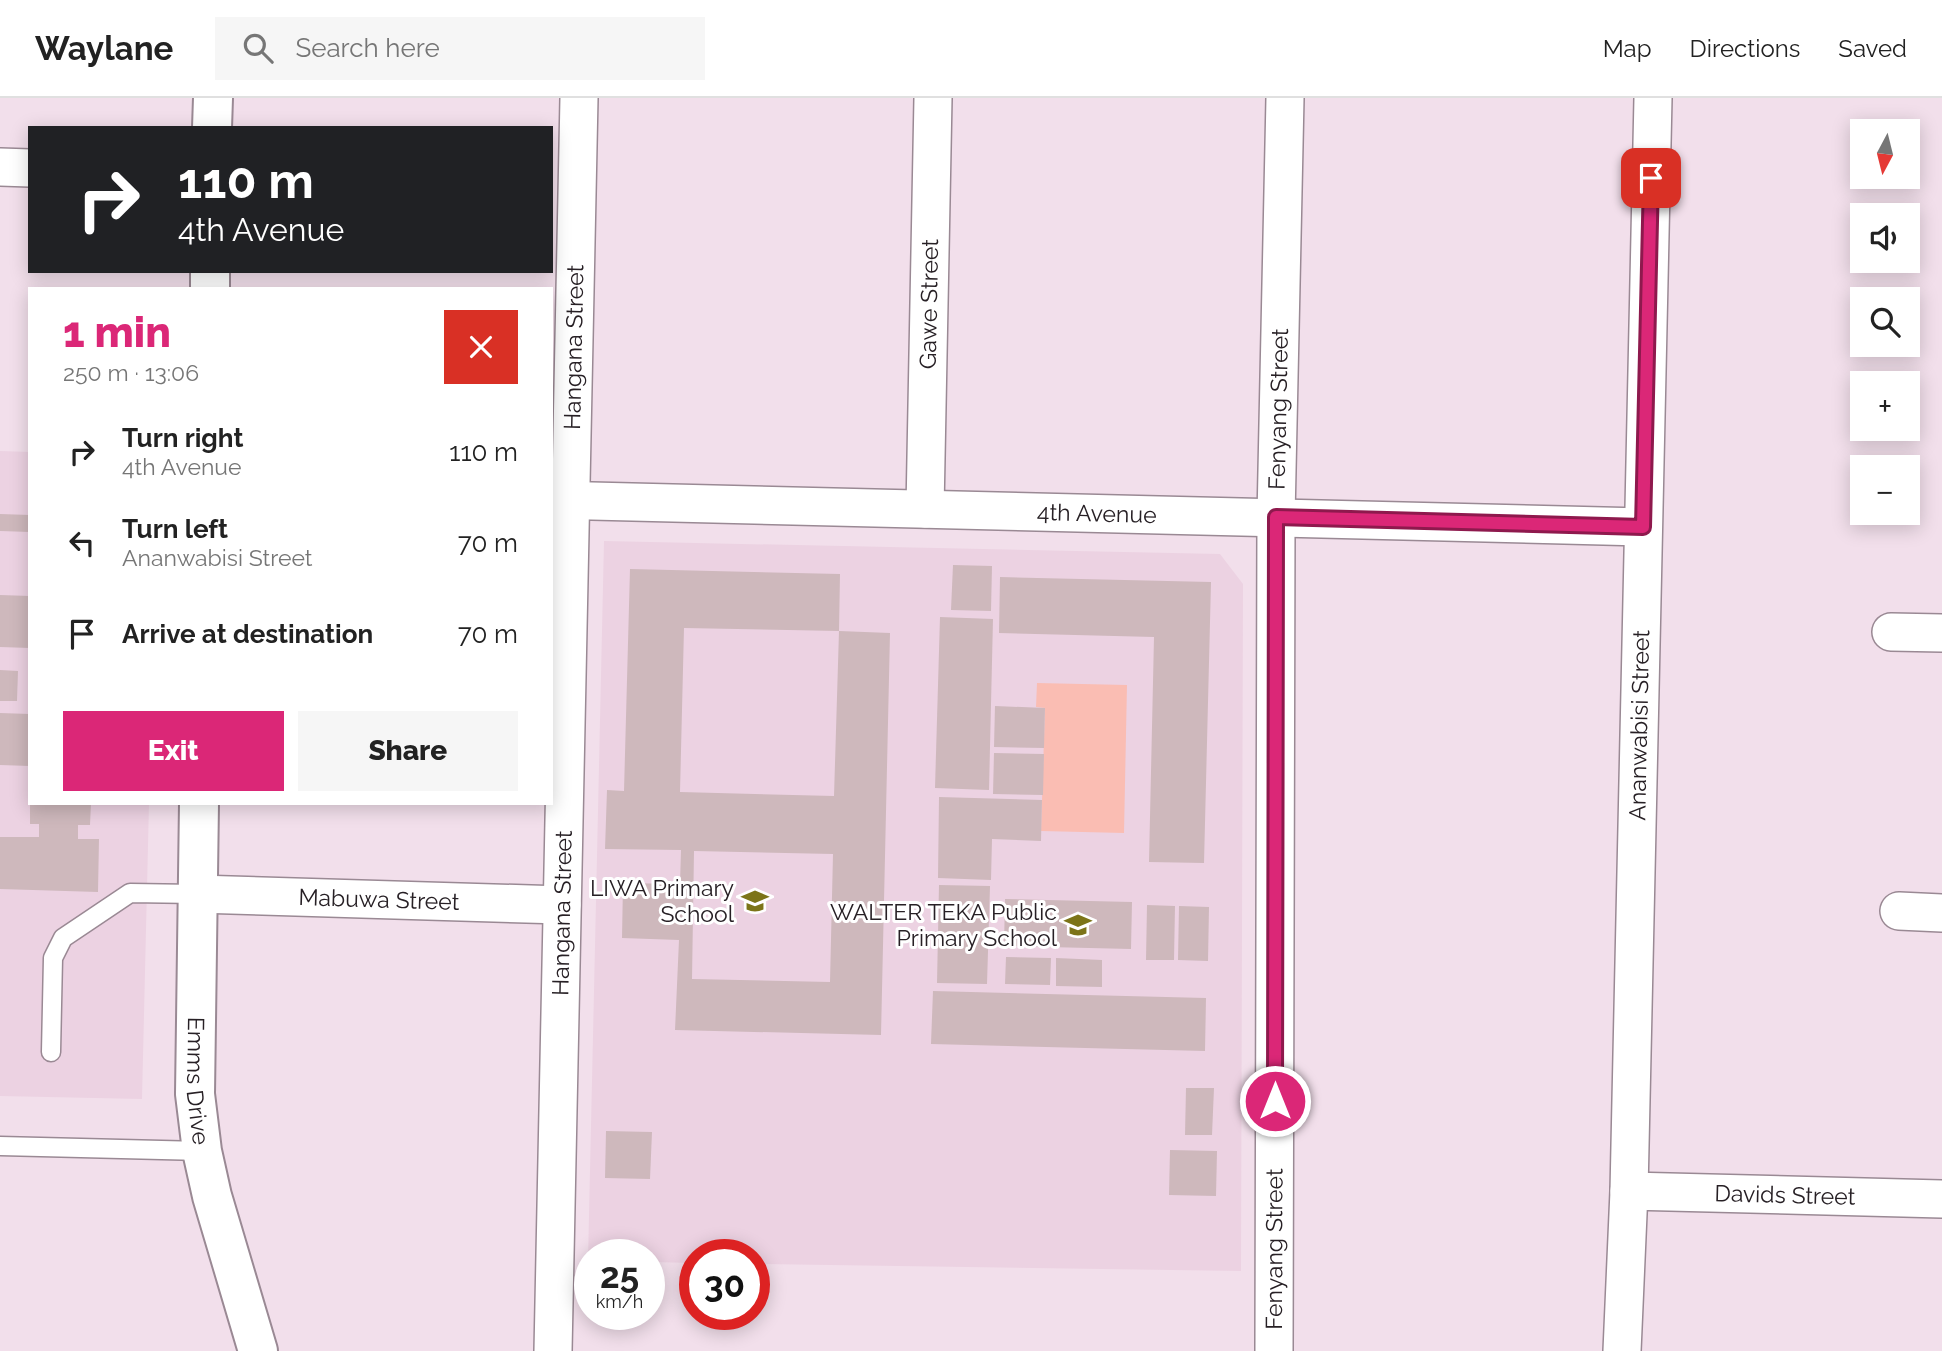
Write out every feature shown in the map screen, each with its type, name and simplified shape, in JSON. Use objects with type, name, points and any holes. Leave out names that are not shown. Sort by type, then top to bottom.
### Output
[{"type":"street","points":[[212,126],[213,98]]},
{"type":"street","name":"Hangana Street","points":[[553,1351],[562,905],[560,500],[579,98]]},
{"type":"street","name":"Gawe Street","points":[[925,509],[933,98]]},
{"type":"street","name":"Fenyang Street","points":[[1274,1351],[1276,517],[1285,98]]},
{"type":"street","name":"Ananwabisi Street","points":[[1622,1351],[1629,1192],[1653,98]]},
{"type":"street","points":[[0,167],[28,168]]},
{"type":"street","name":"4th Avenue","points":[[560,500],[1643,527]]},
{"type":"street","points":[[1891,632],[1942,633]]},
{"type":"street","name":"Emms Drive","points":[[199,805],[195,1094],[202,1151],[258,1351]]},
{"type":"street","name":"Mabuwa Street","points":[[197,894],[562,905]]},
{"type":"street","points":[[1899,911],[1942,913]]},
{"type":"street","name":"Davids Street","points":[[1629,1192],[1942,1199]]},
{"type":"lane","points":[[51,1052],[53,958],[62,938],[130,893],[197,894]]},
{"type":"lane","points":[[0,1146],[202,1151]]},
{"type":"shaded area","points":[[0,451],[28,452],[28,805],[149,805],[142,1099],[0,1096]]},
{"type":"shaded area","points":[[604,541],[1220,554],[1243,584],[1241,1271],[770,1264],[770,1239],[679,1239],[679,1263],[665,1262],[665,1239],[588,1239]]},
{"type":"shaded area","points":[[1037,683],[1127,685],[1124,833],[1041,831],[1045,708],[1036,707]]},
{"type":"building","points":[[0,514],[28,515],[28,532],[0,531]]},
{"type":"building","points":[[953,565],[992,566],[991,611],[951,610]]},
{"type":"building","points":[[630,569],[840,574],[839,631],[890,633],[881,1035],[675,1030],[679,940],[622,938],[623,883],[680,884],[681,850],[605,849],[607,790],[624,791]],"holes":[[[684,628],[839,631],[834,796],[680,792]],[[694,851],[833,854],[830,982],[692,979]]]},
{"type":"building","points":[[1000,577],[1211,582],[1204,863],[1149,862],[1154,637],[999,633]]},
{"type":"building","points":[[0,595],[28,596],[28,648],[0,647]]},
{"type":"building","points":[[940,617],[993,619],[989,790],[935,788]]},
{"type":"building","points":[[0,670],[18,671],[17,701],[0,701]]},
{"type":"building","points":[[995,706],[1045,708],[1044,748],[994,747]]},
{"type":"building","points":[[0,713],[28,714],[28,766],[0,765]]},
{"type":"building","points":[[994,753],[1044,754],[1043,795],[993,794]]},
{"type":"building","points":[[939,797],[1042,800],[1041,841],[992,839],[991,880],[938,878]]},
{"type":"building","points":[[30,805],[91,805],[90,825],[78,825],[78,839],[99,839],[98,892],[0,889],[0,837],[39,837],[39,824],[30,824]]},
{"type":"building","points":[[939,885],[990,886],[987,984],[937,983]]},
{"type":"building","points":[[1005,899],[1132,902],[1131,949],[1004,946]]},
{"type":"building","points":[[1147,905],[1175,906],[1174,960],[1146,960]]},
{"type":"building","points":[[1179,906],[1209,907],[1208,961],[1178,960]]},
{"type":"building","points":[[1006,957],[1051,958],[1050,985],[1005,984]]},
{"type":"building","points":[[1056,958],[1102,960],[1102,987],[1056,986]]},
{"type":"building","points":[[933,991],[1206,998],[1205,1051],[931,1044]]},
{"type":"building","points":[[1186,1088],[1214,1088],[1212,1135],[1185,1135]]},
{"type":"building","points":[[606,1131],[652,1132],[650,1179],[605,1178]]},
{"type":"building","points":[[1170,1150],[1217,1151],[1216,1196],[1169,1195]]},
{"type":"place","name":"LIWA Primary School","points":[[755,901]]},
{"type":"place","name":"WALTER TEKA Public Primary School","points":[[1078,925]]},
{"type":"route","points":[[1275,1101],[1276,517],[1643,527],[1651,178]]}]
